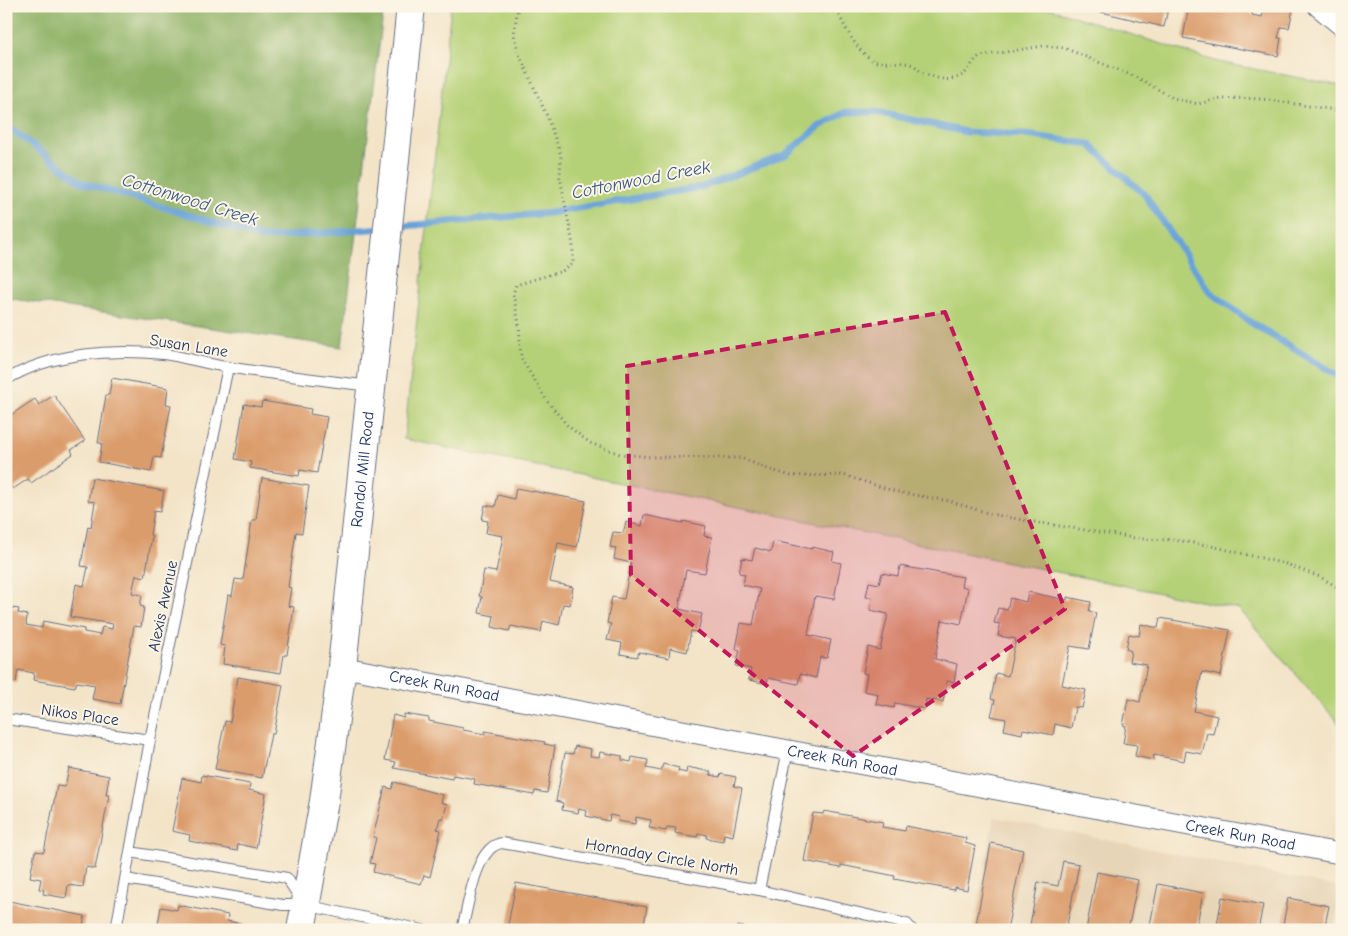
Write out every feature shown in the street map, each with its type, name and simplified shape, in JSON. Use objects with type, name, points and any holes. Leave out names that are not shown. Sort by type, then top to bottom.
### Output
[{"type":"street","name":"Randol Mill Road","points":[[303,918],[324,802],[342,666],[411,6]]},
{"type":"street","points":[[1318,6],[1342,26]]},
{"type":"street","name":"Creek Run Road","points":[[342,666],[1342,854]]},
{"type":"lane","name":"Susan Lane","points":[[6,380],[46,362],[74,356],[117,351],[166,355],[228,367],[371,386]]},
{"type":"lane","name":"Alexis Avenue","points":[[116,930],[150,740],[228,367]]},
{"type":"lane","name":"Nikos Place","points":[[6,719],[150,740]]},
{"type":"lane","points":[[759,890],[788,750]]},
{"type":"lane","name":"Hornaday Circle North","points":[[462,930],[479,865],[485,854],[494,844],[502,843],[759,890],[907,924],[912,930]]},
{"type":"lane","points":[[130,852],[287,878],[303,918]]},
{"type":"lane","points":[[125,879],[283,905],[303,918],[423,930]]},
{"type":"path","points":[[518,6],[514,34],[519,54],[547,116],[561,155],[560,177],[573,244],[573,264],[562,271],[516,285],[513,294],[519,324],[521,358],[547,401],[566,426],[590,443],[620,454],[652,457],[741,458],[768,470],[791,476],[843,475],[897,492],[949,501],[991,514],[1028,522],[1141,539],[1174,540],[1207,545],[1286,564],[1320,577],[1342,591]]},
{"type":"path","points":[[836,6],[841,21],[851,37],[861,50],[876,62],[913,65],[922,72],[938,78],[951,79],[966,74],[974,60],[980,56],[1043,46],[1064,48],[1138,78],[1173,98],[1198,104],[1234,98],[1262,99],[1342,111]]},
{"type":"highlighted area","points":[[945,312],[1065,609],[853,756],[631,575],[627,366]]},
{"type":"shaded area","points":[[994,817],[1342,888],[1333,930],[972,930]]},
{"type":"green space","points":[[6,6],[384,6],[342,347],[6,298]]},
{"type":"green space","points":[[451,6],[1042,6],[1218,62],[1342,86],[1342,727],[1239,609],[404,439]]},
{"type":"building","points":[[1076,6],[1165,6],[1164,8],[1168,9],[1164,27]]},
{"type":"building","points":[[1189,6],[1253,6],[1252,15],[1262,17],[1264,6],[1283,6],[1293,9],[1289,28],[1281,27],[1278,38],[1281,38],[1278,56],[1183,38]]},
{"type":"building","points":[[112,378],[168,388],[166,404],[171,405],[161,458],[154,457],[151,472],[99,462],[102,443],[98,443],[106,395],[109,395]]},
{"type":"building","points":[[54,395],[85,441],[71,450],[73,454],[31,483],[28,479],[13,489],[6,479],[6,418],[35,399],[39,405]]},
{"type":"building","points":[[262,401],[311,409],[310,414],[327,417],[317,473],[300,470],[299,476],[250,468],[251,462],[235,459],[244,404],[261,407]]},
{"type":"building","points":[[92,478],[164,491],[160,512],[154,511],[145,577],[136,575],[132,593],[142,595],[140,606],[144,607],[141,627],[134,626],[120,704],[92,699],[95,685],[77,682],[75,687],[33,680],[34,673],[18,670],[16,682],[6,680],[6,607],[19,609],[18,613],[27,615],[26,625],[42,628],[43,621],[84,629],[84,632],[100,635],[102,627],[112,629],[113,624],[70,617],[76,584],[84,586],[88,567],[81,566],[88,526],[91,527],[95,502],[88,501]]},
{"type":"building","points":[[262,478],[309,486],[302,533],[296,532],[288,587],[291,588],[288,606],[294,607],[287,655],[284,655],[281,673],[223,664],[225,646],[220,645],[228,595],[232,596],[235,579],[243,580],[252,520],[256,520]]},
{"type":"building","points":[[516,488],[586,501],[577,547],[558,543],[550,582],[573,587],[570,605],[563,604],[559,625],[543,621],[541,632],[511,626],[509,631],[492,627],[494,616],[479,613],[482,597],[479,596],[484,570],[496,572],[503,536],[486,533],[488,521],[482,520],[485,505],[495,507],[498,495],[514,499]]},
{"type":"building","points":[[644,515],[706,526],[704,536],[712,537],[705,573],[686,570],[679,609],[702,614],[698,632],[691,631],[687,652],[670,648],[669,658],[639,652],[637,657],[620,654],[622,643],[607,640],[611,624],[607,623],[612,597],[624,599],[631,563],[614,559],[616,548],[610,547],[613,532],[623,533],[626,522],[642,526]]},
{"type":"building","points":[[773,541],[834,552],[832,561],[841,563],[834,599],[815,596],[808,635],[831,640],[827,658],[820,657],[816,678],[800,674],[798,684],[768,678],[767,684],[749,680],[751,669],[736,666],[740,650],[736,649],[741,623],[753,625],[760,589],[743,585],[745,574],[739,573],[742,558],[752,560],[755,548],[771,552]]},
{"type":"building","points":[[900,566],[963,577],[961,586],[968,588],[961,624],[942,620],[935,659],[957,664],[954,682],[947,681],[943,702],[926,699],[925,709],[895,703],[894,708],[876,704],[878,694],[864,691],[867,674],[863,673],[868,647],[880,650],[888,614],[870,610],[872,598],[866,597],[869,582],[879,584],[882,573],[898,576]]},
{"type":"building","points":[[1028,592],[1067,600],[1067,597],[1091,602],[1089,611],[1096,613],[1089,649],[1070,646],[1062,685],[1086,690],[1082,708],[1075,707],[1071,728],[1055,724],[1053,735],[1023,729],[1022,734],[1004,730],[1006,719],[991,716],[995,700],[991,699],[996,673],[1008,676],[1016,639],[998,636],[1000,624],[994,623],[998,608],[1007,610],[1010,598],[1026,602]]},
{"type":"building","points":[[1160,618],[1230,630],[1221,676],[1202,672],[1194,711],[1217,716],[1213,734],[1207,733],[1202,754],[1186,751],[1184,761],[1154,755],[1153,760],[1135,756],[1137,745],[1123,743],[1126,726],[1123,725],[1128,699],[1140,702],[1147,665],[1129,662],[1131,651],[1126,649],[1129,634],[1139,636],[1141,624],[1158,628]]},
{"type":"building","points":[[238,677],[283,685],[274,734],[271,734],[262,778],[215,769],[225,721],[230,722]]},
{"type":"building","points":[[404,714],[429,718],[429,721],[463,728],[463,730],[485,734],[485,731],[545,742],[544,744],[555,746],[547,793],[535,791],[534,795],[474,784],[475,779],[453,775],[452,779],[394,768],[396,762],[385,760],[393,715],[404,718]]},
{"type":"building","points":[[575,746],[591,749],[590,756],[599,757],[600,752],[622,756],[622,760],[631,762],[632,757],[648,760],[646,768],[661,771],[663,764],[679,768],[678,771],[686,773],[687,767],[711,772],[710,775],[720,777],[721,774],[736,777],[734,786],[742,788],[733,836],[724,834],[723,841],[706,838],[707,835],[698,833],[697,837],[675,833],[676,828],[667,827],[666,831],[649,828],[651,820],[636,817],[635,824],[618,821],[619,817],[610,815],[609,821],[586,816],[587,811],[579,809],[578,813],[562,810],[563,803],[556,801],[565,753],[573,754]]},
{"type":"building","points":[[69,768],[109,776],[106,795],[109,795],[95,869],[86,867],[83,887],[68,885],[66,898],[43,894],[44,890],[39,889],[41,879],[30,877],[35,851],[44,852],[57,786],[65,787]]},
{"type":"building","points":[[202,775],[250,784],[249,790],[266,794],[256,848],[238,844],[237,851],[189,841],[190,835],[172,831],[182,778],[201,782]]},
{"type":"building","points":[[394,782],[443,795],[441,802],[447,804],[443,819],[440,818],[437,829],[441,830],[430,877],[424,875],[421,884],[373,872],[375,864],[370,863],[376,838],[373,837],[385,787],[392,789]]},
{"type":"building","points":[[824,811],[883,822],[882,827],[905,831],[906,826],[966,838],[965,843],[975,846],[967,890],[954,887],[954,890],[894,879],[895,876],[841,865],[841,868],[804,861],[813,813],[823,814]]},
{"type":"building","points":[[991,843],[1023,850],[1007,930],[975,930]]},
{"type":"building","points":[[1063,861],[1079,864],[1066,930],[1029,930],[1038,882],[1058,886]]},
{"type":"building","points":[[1097,872],[1138,880],[1128,930],[1086,930]]},
{"type":"building","points":[[516,883],[647,907],[643,930],[507,930]]},
{"type":"building","points":[[1158,884],[1203,893],[1196,930],[1149,930]]},
{"type":"building","points":[[1222,897],[1263,905],[1258,930],[1216,930]]},
{"type":"building","points":[[1288,898],[1329,906],[1324,930],[1282,930]]},
{"type":"building","points":[[9,901],[85,916],[82,930],[9,930],[10,923],[6,922],[6,916]]},
{"type":"building","points":[[178,905],[228,915],[227,921],[243,924],[242,930],[157,930],[161,907],[177,910]]},
{"type":"building","points":[[738,926],[753,929],[753,930],[737,930]]},
{"type":"waterway","name":"Cottonwood Creek","points":[[393,227],[550,213],[702,187],[785,155],[820,126],[846,112],[876,112],[966,132],[1026,135],[1089,144],[1145,195],[1210,292],[1250,322],[1342,378]]},
{"type":"waterway","name":"Cottonwood Creek","points":[[6,125],[81,182],[263,238],[383,228]]}]
